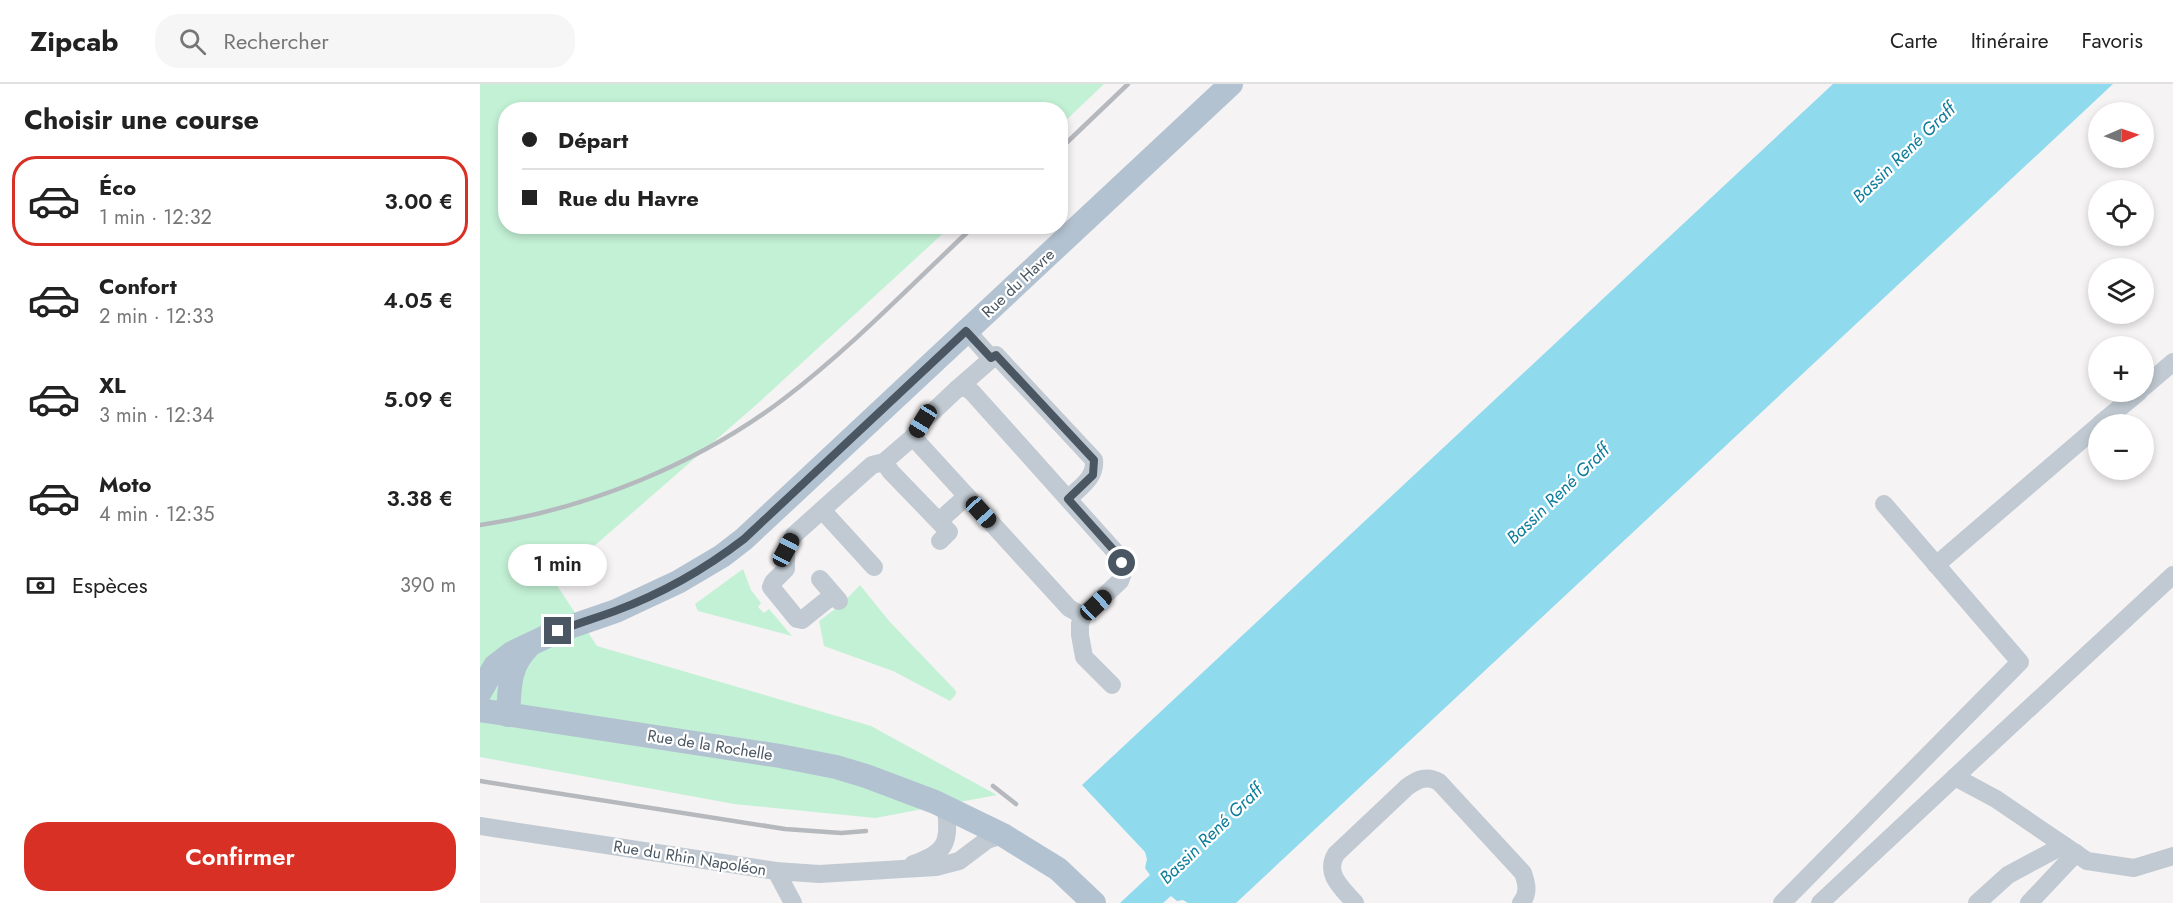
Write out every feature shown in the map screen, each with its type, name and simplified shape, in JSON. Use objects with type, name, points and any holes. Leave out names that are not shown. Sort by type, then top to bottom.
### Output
[{"type":"main road","name":"Rue du Havre","points":[[480,692],[495,666],[512,652],[558,631],[616,611],[650,596],[722,556],[744,539],[1231,84]]},
{"type":"main road","name":"Rue du Havre","points":[[508,715],[515,662],[530,645]]},
{"type":"main road","name":"Rue de la Rochelle","points":[[480,710],[654,735],[813,762],[866,776],[943,813]]},
{"type":"main road","points":[[943,813],[976,821],[1003,835],[1058,869],[1094,903]]},
{"type":"street","points":[[966,331],[989,356]]},
{"type":"street","points":[[820,579],[836,598],[802,620],[797,619],[771,587],[773,582],[792,572],[786,550],[794,535],[872,465],[884,462],[913,437],[923,421],[989,356],[996,355],[1094,460],[1093,475],[1068,499]]},
{"type":"street","points":[[2154,378],[2173,362]]},
{"type":"street","points":[[957,389],[965,387],[972,392],[1119,556],[1123,573],[1120,582],[1083,616],[1080,624],[1083,657],[1112,685]]},
{"type":"street","points":[[2112,414],[2127,402]]},
{"type":"street","points":[[1936,565],[2088,434]]},
{"type":"street","points":[[913,437],[1069,609],[1083,616]]},
{"type":"street","points":[[884,462],[949,532],[940,541]]},
{"type":"street","points":[[939,521],[967,496]]},
{"type":"street","points":[[1782,903],[2020,662],[1884,504]]},
{"type":"street","points":[[822,510],[874,567]]},
{"type":"street","points":[[1820,903],[2173,575]]},
{"type":"street","points":[[1955,777],[1996,799],[2087,861],[2134,868],[2173,856]]},
{"type":"street","points":[[1355,903],[1334,879],[1331,869],[1332,861],[1336,854],[1407,787],[1416,780],[1426,778],[1439,782],[1523,873],[1527,884],[1521,903]]},
{"type":"street","name":"Rue du Rhin Napoléon","points":[[900,868],[933,855],[945,844],[943,813]]},
{"type":"street","name":"Rue du Rhin Napoléon","points":[[480,826],[776,871],[819,874],[947,865],[959,861],[987,840],[1003,835]]},
{"type":"street","points":[[1977,903],[2008,875],[2070,849]]},
{"type":"street","points":[[2029,903],[2070,849]]},
{"type":"street","points":[[776,871],[793,903]]},
{"type":"street","points":[[1798,888],[1813,903]]},
{"type":"green space","points":[[480,84],[1104,84],[1068,118],[1068,102],[498,102],[498,234],[942,234],[756,405],[554,581],[597,646],[871,726],[997,795],[875,818],[734,804],[480,757]]},
{"type":"green space","points":[[743,569],[751,590],[761,603],[758,607],[764,613],[769,609],[792,636],[698,611],[695,604]]},
{"type":"green space","points":[[860,585],[889,621],[956,691],[950,701],[893,671],[824,646],[819,621],[842,604]]},
{"type":"water","name":"Bassin René Graff","points":[[1833,84],[2113,84],[2094,102],[2088,102],[2088,107],[1236,903],[1188,903],[1183,900],[1177,901],[1171,896],[1163,903],[1120,903],[1150,875],[1145,868],[1147,859],[1145,852],[1082,785]]},
{"type":"railway","points":[[1068,141],[1128,84]]},
{"type":"railway","points":[[480,525],[561,508],[601,495],[679,463],[752,422],[810,378],[858,336],[966,234]]},
{"type":"railway","points":[[480,781],[785,829],[841,833],[866,831]]},
{"type":"railway","points":[[993,786],[1016,804]]},
{"type":"route","points":[[558,631],[616,611],[650,596],[722,556],[744,539],[966,331],[991,358],[996,355],[1094,460],[1093,475],[1068,499],[1119,556],[1122,563]]}]
